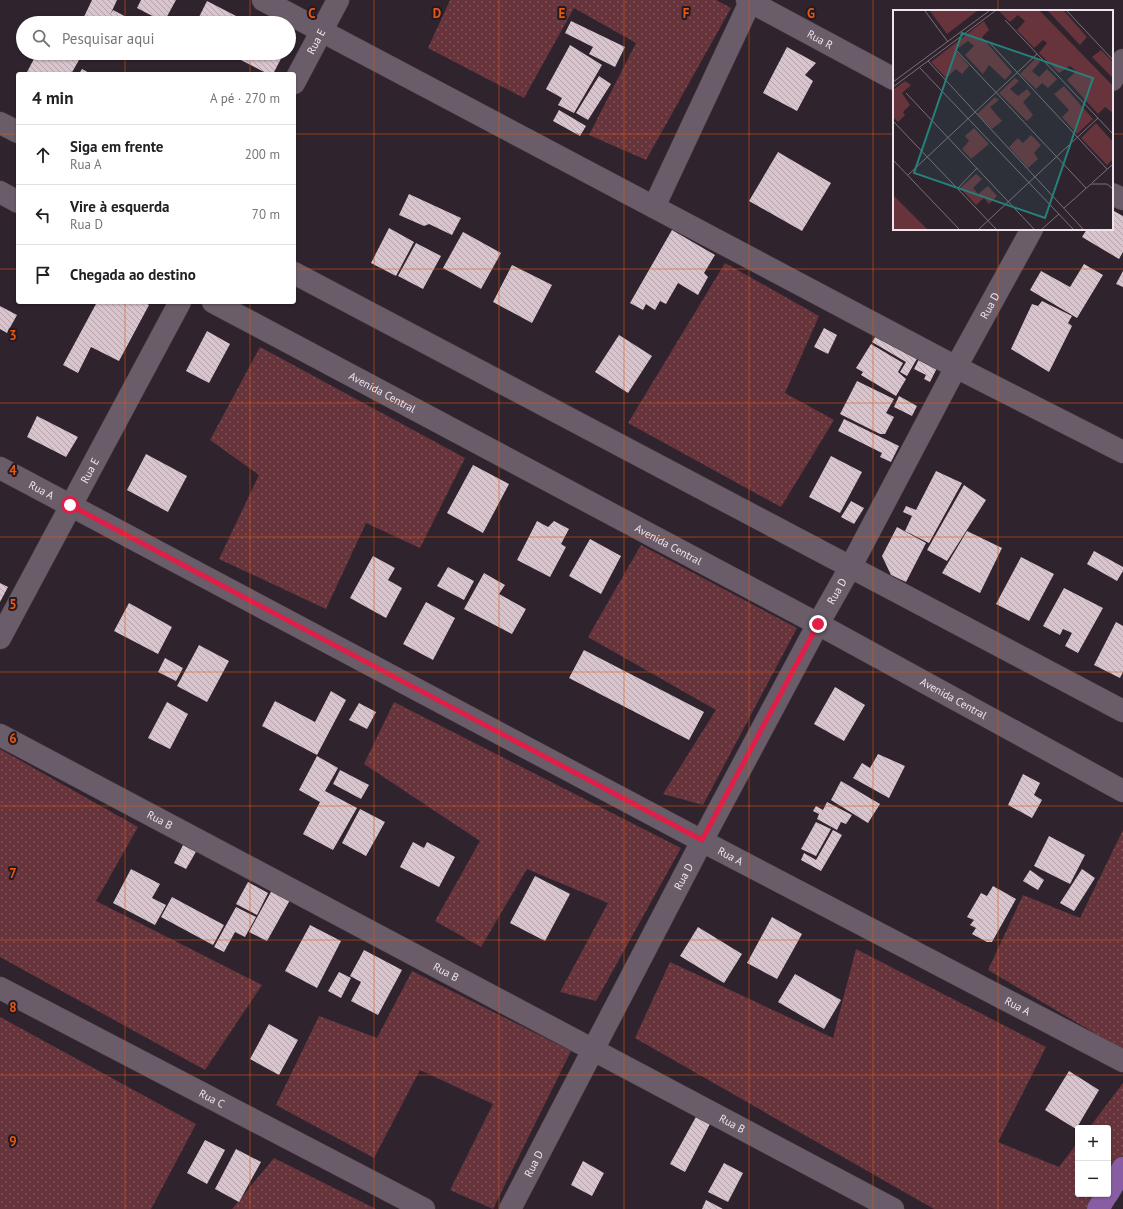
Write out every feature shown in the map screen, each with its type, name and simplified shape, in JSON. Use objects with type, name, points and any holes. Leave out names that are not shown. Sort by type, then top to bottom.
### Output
[{"type":"main road","points":[[1111,1188],[1123,1168]]},
{"type":"main road","points":[[1098,1209],[1106,1197]]},
{"type":"street","points":[[263,0],[292,16]]},
{"type":"street","name":"Rua E","points":[[296,79],[338,0]]},
{"type":"street","points":[[654,207],[748,1]]},
{"type":"street","name":"Rua R","points":[[748,1],[893,78]]},
{"type":"street","points":[[296,18],[956,366],[1123,452]]},
{"type":"street","points":[[1113,78],[1123,60]]},
{"type":"street","points":[[0,123],[16,131]]},
{"type":"street","points":[[0,192],[16,201]]},
{"type":"street","points":[[1113,194],[1123,199]]},
{"type":"street","name":"Rua D","points":[[510,1209],[702,840],[818,624],[851,566],[956,366],[1031,230]]},
{"type":"street","points":[[296,274],[851,566],[1123,712]]},
{"type":"street","name":"Rua E","points":[[0,638],[179,304]]},
{"type":"street","name":"Avenida Central","points":[[216,304],[818,624],[1123,791]]},
{"type":"street","name":"Rua A","points":[[0,468],[1123,1061]]},
{"type":"street","name":"Rua B","points":[[0,735],[893,1209]]},
{"type":"street","name":"Rua C","points":[[0,988],[424,1209]]},
{"type":"shaded area","points":[[450,0],[716,0],[731,8],[646,160],[589,135],[636,43],[574,8],[524,98],[428,48]]},
{"type":"shaded area","points":[[725,263],[819,316],[785,393],[834,420],[781,507],[628,423]]},
{"type":"shaded area","points":[[260,347],[465,458],[420,548],[366,523],[326,609],[219,559],[259,475],[210,440]]},
{"type":"shaded area","points":[[641,545],[797,628],[703,805],[663,794],[716,710],[588,637]]},
{"type":"shaded area","points":[[394,702],[681,848],[596,1001],[560,992],[608,903],[527,869],[481,947],[435,921],[480,841],[364,764]]},
{"type":"shaded area","points":[[0,749],[138,827],[96,901],[262,985],[205,1070],[0,957]]},
{"type":"shaded area","points":[[1123,830],[1123,1050],[988,970],[1023,895],[1080,918]]},
{"type":"shaded area","points":[[856,949],[1046,1047],[998,1142],[1059,1167],[1075,1146],[1075,1197],[1096,1197],[1088,1209],[934,1209],[635,1038],[670,962],[833,1038]]},
{"type":"shaded area","points":[[412,971],[571,1051],[493,1209],[450,1190],[493,1104],[420,1070],[374,1158],[276,1105],[319,1016],[377,1038]]},
{"type":"shaded area","points":[[0,1017],[196,1124],[151,1209],[0,1209]]},
{"type":"shaded area","points":[[1123,1083],[1123,1156],[1111,1174],[1111,1125],[1091,1125]]},
{"type":"shaded area","points":[[274,1158],[376,1209],[232,1209]]},
{"type":"building","points":[[92,0],[117,0],[110,15],[113,10],[125,16],[84,16]]},
{"type":"building","points":[[141,0],[176,0],[167,16],[152,16],[137,8]]},
{"type":"building","points":[[207,1],[236,16],[200,16]]},
{"type":"building","points":[[571,21],[625,47],[615,67],[589,54],[593,47],[565,33]]},
{"type":"building","points":[[570,45],[602,65],[574,113],[558,105],[562,98],[546,89]]},
{"type":"building","points":[[787,47],[816,63],[805,75],[813,81],[797,111],[763,93]]},
{"type":"building","points":[[33,60],[79,60],[72,72],[27,72]]},
{"type":"building","points":[[241,60],[280,60],[274,72],[264,72]]},
{"type":"building","points":[[82,69],[87,72],[80,72]]},
{"type":"building","points":[[599,76],[611,84],[588,120],[576,113]]},
{"type":"building","points":[[559,110],[586,126],[580,136],[553,121]]},
{"type":"building","points":[[778,152],[831,183],[802,231],[749,201]]},
{"type":"building","points":[[409,194],[461,218],[452,235],[429,224],[424,226],[399,215]]},
{"type":"building","points":[[1113,211],[1123,216],[1123,252],[1119,259],[1082,237],[1086,230],[1113,230]]},
{"type":"building","points":[[389,228],[414,242],[396,276],[371,263]]},
{"type":"building","points":[[672,230],[715,255],[704,273],[708,277],[698,295],[678,283],[666,304],[660,301],[655,310],[646,304],[643,310],[630,303]]},
{"type":"building","points":[[463,232],[501,253],[481,289],[443,268]]},
{"type":"building","points":[[416,243],[441,256],[423,289],[398,276]]},
{"type":"building","points":[[1084,264],[1103,275],[1077,318],[1030,290],[1041,271],[1070,287]]},
{"type":"building","points":[[512,265],[552,285],[532,323],[493,302]]},
{"type":"building","points":[[1123,271],[1123,287],[1116,284]]},
{"type":"building","points":[[1042,301],[1072,316],[1068,323],[1072,326],[1049,372],[1011,349],[1032,304],[1038,306]]},
{"type":"building","points":[[96,304],[149,305],[119,361],[91,347],[78,373],[63,365]]},
{"type":"building","points":[[0,306],[17,315],[7,333],[0,329]]},
{"type":"building","points":[[824,328],[837,335],[828,354],[814,347]]},
{"type":"building","points":[[207,331],[230,344],[209,383],[186,371]]},
{"type":"building","points":[[877,334],[918,357],[907,376],[900,372],[906,362],[872,342]]},
{"type":"building","points":[[619,335],[652,356],[628,393],[595,372]]},
{"type":"building","points":[[871,344],[903,363],[898,372],[906,379],[896,396],[861,375],[863,372],[856,368]]},
{"type":"building","points":[[920,357],[938,366],[930,382],[924,379],[926,375],[914,369]]},
{"type":"building","points":[[857,381],[894,399],[886,413],[894,417],[885,434],[880,434],[840,414]]},
{"type":"building","points":[[899,396],[917,406],[912,416],[894,407]]},
{"type":"building","points":[[37,416],[78,437],[66,457],[27,437]]},
{"type":"building","points":[[844,419],[899,446],[891,462],[880,457],[882,453],[838,431]]},
{"type":"building","points":[[146,454],[187,476],[168,512],[127,490]]},
{"type":"building","points":[[831,456],[862,472],[840,513],[809,497]]},
{"type":"building","points":[[473,465],[509,484],[483,533],[447,513]]},
{"type":"building","points":[[936,471],[962,483],[929,543],[905,531],[912,516],[903,512],[906,506],[916,510]]},
{"type":"building","points":[[964,485],[986,500],[947,561],[927,550]]},
{"type":"building","points":[[851,501],[864,508],[854,524],[841,517]]},
{"type":"building","points":[[537,521],[548,527],[554,521],[569,529],[561,544],[566,547],[550,577],[517,560]]},
{"type":"building","points":[[897,527],[926,543],[906,582],[891,575],[882,556]]},
{"type":"building","points":[[967,531],[1002,548],[980,593],[942,573]]},
{"type":"building","points":[[590,539],[621,556],[601,594],[569,576]]},
{"type":"building","points":[[1094,551],[1123,567],[1123,571],[1117,581],[1087,564]]},
{"type":"building","points":[[373,556],[395,568],[388,580],[402,588],[386,618],[350,598]]},
{"type":"building","points":[[1021,557],[1054,574],[1029,621],[996,604]]},
{"type":"building","points":[[448,567],[474,581],[464,600],[437,586]]},
{"type":"building","points":[[484,573],[505,585],[499,594],[526,609],[512,634],[464,609]]},
{"type":"building","points":[[0,583],[8,587],[0,602]]},
{"type":"building","points":[[1064,588],[1103,608],[1078,653],[1065,646],[1072,633],[1063,629],[1060,635],[1043,626]]},
{"type":"building","points":[[426,602],[455,618],[433,660],[403,644]]},
{"type":"building","points":[[129,603],[172,627],[158,654],[114,631]]},
{"type":"building","points":[[1116,622],[1123,626],[1123,672],[1120,678],[1094,665]]},
{"type":"building","points":[[199,645],[229,661],[207,702],[177,686]]},
{"type":"building","points":[[584,650],[704,712],[689,740],[569,678]]},
{"type":"building","points":[[165,658],[183,668],[176,681],[158,672]]},
{"type":"building","points":[[835,687],[865,705],[844,741],[814,724]]},
{"type":"building","points":[[331,691],[346,700],[317,755],[262,726],[275,701],[315,722]]},
{"type":"building","points":[[167,702],[188,714],[170,749],[148,738]]},
{"type":"building","points":[[359,703],[376,712],[367,729],[349,720]]},
{"type":"building","points":[[878,754],[905,766],[889,798],[853,778],[862,763],[870,768]]},
{"type":"building","points":[[317,756],[338,768],[325,791],[357,808],[333,850],[303,834],[320,802],[299,790]]},
{"type":"building","points":[[340,770],[369,785],[361,799],[333,784]]},
{"type":"building","points":[[1023,774],[1040,783],[1034,795],[1042,800],[1032,818],[1008,805]]},
{"type":"building","points":[[841,781],[880,804],[868,823],[831,800]]},
{"type":"building","points":[[827,802],[852,815],[846,824],[841,822],[837,830],[817,819],[819,814],[813,811],[816,806],[823,810]]},
{"type":"building","points":[[360,809],[385,822],[366,856],[342,843]]},
{"type":"building","points":[[816,822],[831,829],[816,856],[801,849]]},
{"type":"building","points":[[833,830],[842,835],[821,871],[801,860],[804,853],[816,860]]},
{"type":"building","points":[[1049,836],[1085,855],[1070,884],[1034,866]]},
{"type":"building","points":[[413,842],[424,848],[427,842],[455,857],[439,887],[400,867]]},
{"type":"building","points":[[184,843],[197,850],[186,869],[174,863]]},
{"type":"building","points":[[131,869],[160,884],[152,898],[166,905],[155,925],[113,903]]},
{"type":"building","points":[[1082,869],[1095,878],[1074,911],[1060,903]]},
{"type":"building","points":[[1030,870],[1044,880],[1038,890],[1023,881]]},
{"type":"building","points":[[535,876],[570,894],[545,941],[510,923]]},
{"type":"building","points":[[248,882],[268,893],[257,915],[236,904]]},
{"type":"building","points":[[993,886],[1016,899],[992,942],[987,942],[972,934],[976,928],[970,925],[974,920],[967,917],[981,893],[987,896]]},
{"type":"building","points":[[272,890],[290,900],[267,941],[249,932]]},
{"type":"building","points":[[172,897],[224,925],[213,945],[161,917]]},
{"type":"building","points":[[236,907],[256,917],[245,937],[235,932],[224,952],[214,947]]},
{"type":"building","points":[[772,917],[802,934],[777,979],[747,963]]},
{"type":"building","points":[[310,925],[341,941],[317,988],[285,971]]},
{"type":"building","points":[[698,927],[742,954],[724,983],[680,956]]},
{"type":"building","points":[[364,950],[402,970],[378,1015],[351,1001],[361,982],[350,976]]},
{"type":"building","points":[[339,972],[351,978],[341,998],[328,991]]},
{"type":"building","points":[[795,974],[841,1000],[824,1029],[778,1002]]},
{"type":"building","points":[[269,1024],[298,1040],[279,1075],[250,1059]]},
{"type":"building","points":[[1069,1071],[1099,1090],[1078,1125],[1075,1125],[1075,1128],[1045,1110]]},
{"type":"building","points":[[697,1115],[711,1122],[685,1172],[670,1164]]},
{"type":"building","points":[[205,1140],[225,1150],[207,1184],[187,1173]]},
{"type":"building","points":[[236,1149],[261,1162],[239,1202],[215,1189]]},
{"type":"building","points":[[583,1161],[604,1173],[592,1196],[571,1185]]},
{"type":"building","points":[[724,1163],[743,1173],[728,1202],[708,1192]]},
{"type":"building","points":[[706,1200],[723,1209],[702,1209]]},
{"type":"route","points":[[70,505],[702,840],[818,624]]}]
